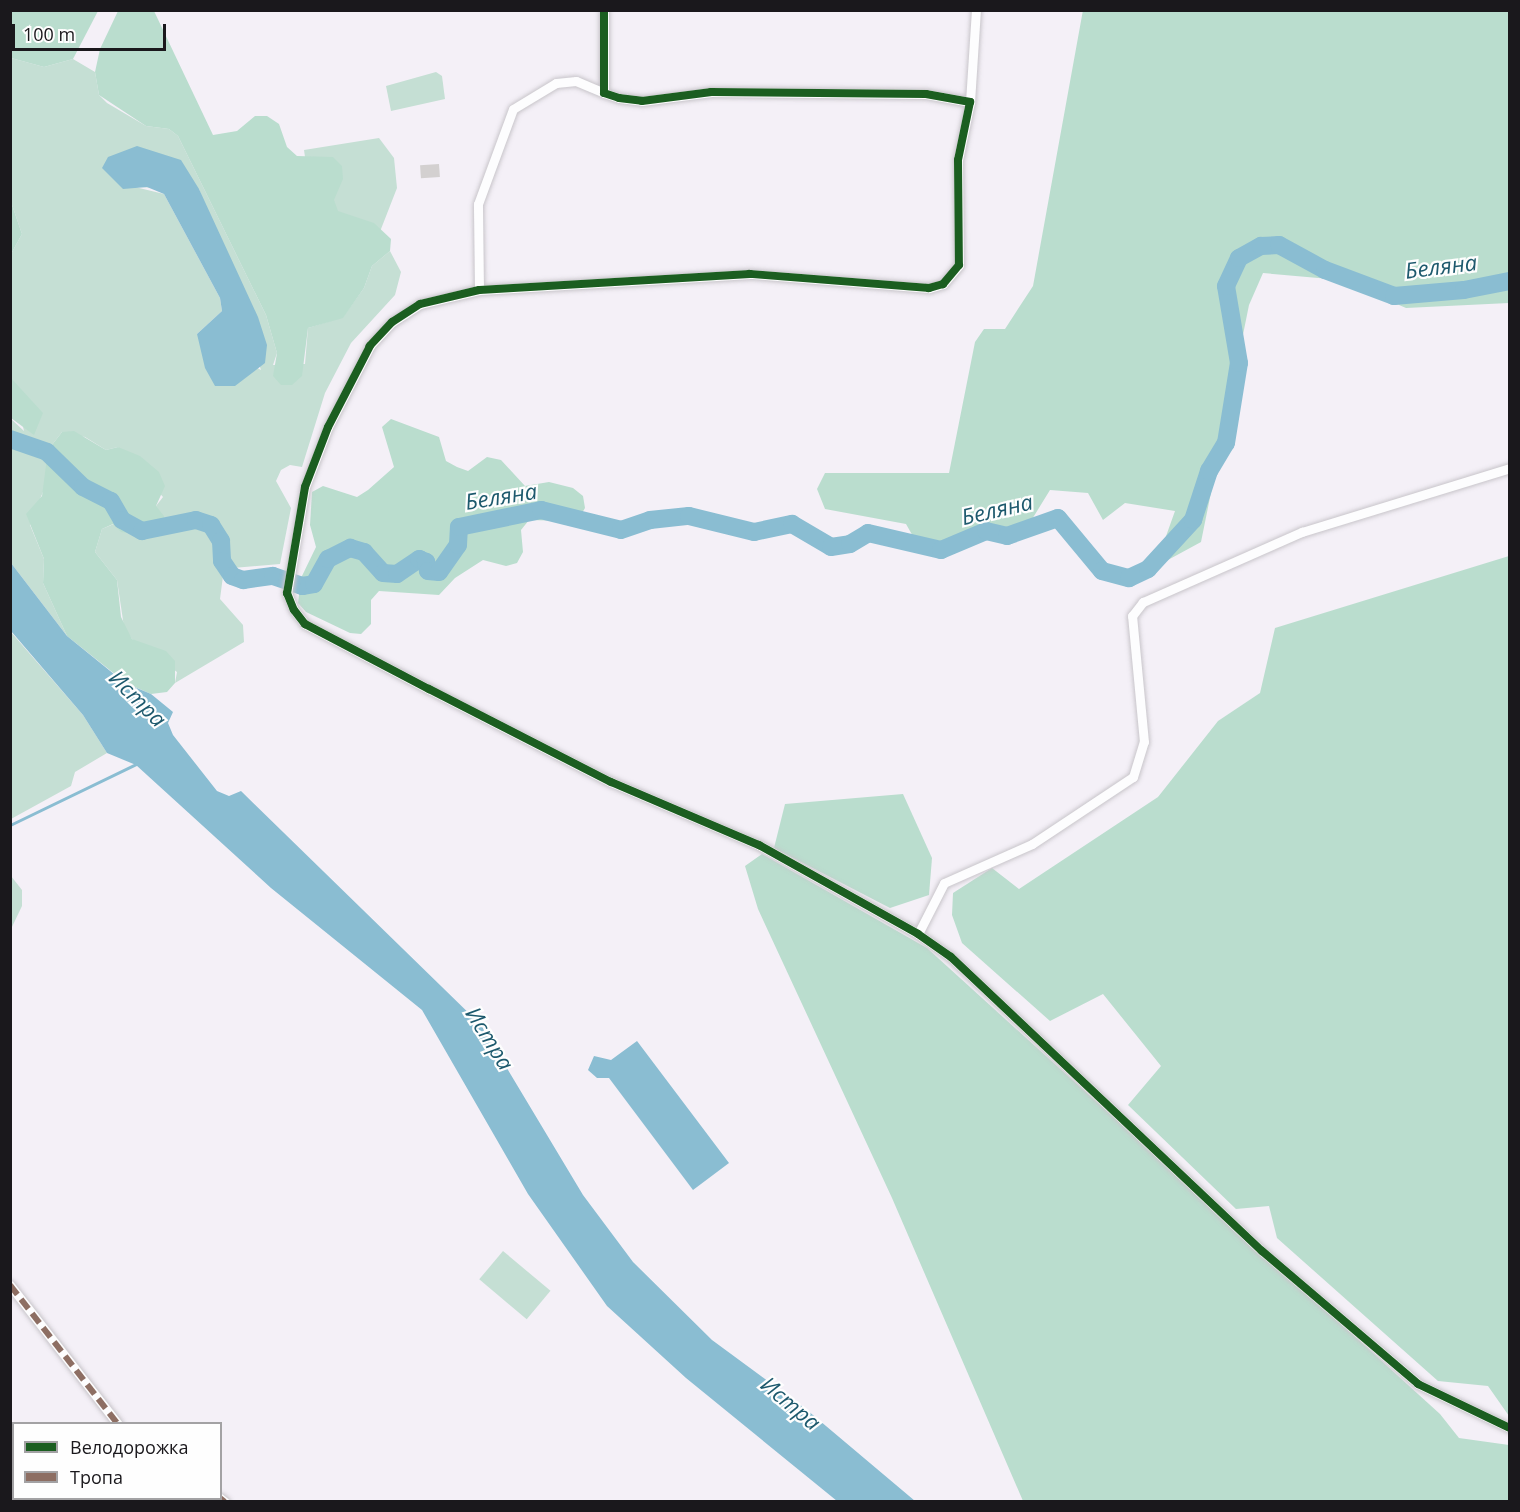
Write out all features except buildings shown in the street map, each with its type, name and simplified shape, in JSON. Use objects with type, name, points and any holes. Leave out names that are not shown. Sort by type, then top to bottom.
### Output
[{"type":"street","points":[[604,10],[604,93]]},
{"type":"street","points":[[976,10],[970,102],[958,160],[959,265],[943,284],[884,287],[750,274],[479,290],[420,304],[392,322],[370,346],[328,427],[305,487],[287,593],[305,624],[611,782],[759,845],[918,934],[951,957],[1262,1251],[1418,1384],[1509,1428]]},
{"type":"street","points":[[479,290],[478,204],[513,110],[556,83],[576,81],[629,101],[711,92],[926,94],[970,102]]},
{"type":"street","points":[[918,934],[944,883],[1032,844],[1133,777],[1144,742],[1132,616],[1143,602],[1302,532],[1509,468]]},
{"type":"street","points":[[10,1285],[116,1422]]},
{"type":"green space","points":[[11,10],[98,11],[73,59],[44,67],[11,58]]},
{"type":"green space","points":[[1083,10],[1509,11],[1509,303],[1406,308],[1341,280],[1263,273],[1249,305],[1201,542],[1155,567],[1175,511],[1125,503],[1103,520],[1088,493],[1050,490],[1026,529],[923,554],[906,524],[825,509],[817,489],[825,473],[949,473],[975,342],[984,329],[1005,329],[1033,286]]},
{"type":"green space","points":[[118,11],[154,11],[213,135],[237,131],[255,116],[267,116],[279,124],[287,147],[297,156],[333,157],[342,166],[343,179],[334,200],[338,211],[374,223],[391,239],[390,251],[372,266],[364,288],[343,318],[308,328],[302,376],[292,385],[281,385],[273,376],[277,353],[266,315],[178,136],[169,129],[146,126],[99,95],[95,72],[100,49]]},
{"type":"green space","points":[[11,58],[44,67],[73,59],[95,72],[99,95],[107,103],[146,126],[169,129],[178,136],[266,315],[277,353],[273,365],[305,364],[308,328],[343,317],[364,288],[372,266],[390,251],[401,272],[395,295],[351,343],[325,393],[302,467],[290,465],[281,470],[276,481],[291,508],[280,564],[233,568],[223,576],[220,599],[243,625],[244,642],[175,683],[177,672],[132,639],[124,627],[117,580],[95,552],[102,529],[156,506],[163,497],[118,447],[106,450],[85,437],[62,432],[48,450],[46,484],[30,525],[44,559],[43,583],[67,636],[11,563],[10,418],[24,431],[11,377],[11,254],[22,234],[11,202]],"holes":[[[135,187],[199,189],[261,370],[197,334],[222,311],[220,298],[164,194]]]},
{"type":"green space","points":[[436,72],[442,76],[445,99],[391,111],[386,86]]},
{"type":"green space","points":[[379,138],[394,158],[397,188],[374,247],[274,162],[305,157],[304,150]]},
{"type":"green space","points":[[11,202],[22,234],[11,254]]},
{"type":"green space","points":[[10,377],[43,413],[34,435],[11,418]]},
{"type":"green space","points":[[391,419],[439,437],[446,461],[457,467],[468,471],[487,457],[501,460],[525,486],[549,482],[573,488],[583,496],[585,508],[579,518],[567,521],[529,520],[521,530],[523,552],[517,563],[506,566],[483,560],[455,578],[439,595],[379,591],[371,600],[371,624],[361,634],[350,633],[306,612],[298,603],[301,578],[316,547],[310,525],[312,492],[323,486],[357,497],[394,467],[382,427]]},
{"type":"green space","points":[[74,431],[106,450],[118,447],[140,456],[159,472],[165,486],[156,506],[164,516],[165,528],[158,537],[121,532],[113,524],[102,529],[95,552],[117,580],[121,617],[132,639],[166,651],[175,661],[175,683],[167,692],[151,694],[126,683],[67,636],[43,583],[44,559],[26,514],[42,496],[48,450],[62,432]]},
{"type":"green space","points":[[1510,556],[1509,1416],[1488,1386],[1438,1381],[1277,1238],[1269,1206],[1236,1209],[1128,1105],[1161,1066],[1103,994],[1050,1021],[962,943],[952,915],[953,893],[992,868],[1019,889],[1158,797],[1218,721],[1260,693],[1275,628]]},
{"type":"green space","points":[[10,631],[83,715],[107,753],[75,772],[71,786],[11,819]]},
{"type":"green space","points":[[903,794],[932,858],[929,895],[890,908],[774,848],[785,804]]},
{"type":"green space","points":[[762,854],[927,948],[1440,1414],[1459,1438],[1509,1445],[1509,1501],[1023,1501],[892,1198],[758,909],[745,866]]},
{"type":"green space","points":[[11,876],[22,890],[22,906],[11,929]]},
{"type":"green space","points":[[503,1251],[550,1291],[527,1319],[479,1279]]},
{"type":"water","points":[[137,146],[181,160],[199,189],[258,317],[267,345],[265,363],[235,386],[215,386],[205,368],[197,334],[222,311],[220,298],[164,194],[147,187],[123,189],[102,168],[108,157]]},
{"type":"water","name":"Истра","points":[[11,563],[67,636],[125,683],[151,694],[173,712],[168,723],[173,735],[217,791],[229,796],[241,791],[481,1025],[583,1195],[633,1262],[712,1340],[807,1410],[915,1501],[837,1501],[686,1378],[607,1306],[528,1194],[422,1010],[271,888],[136,765],[107,753],[83,715],[11,631]]},
{"type":"water","points":[[637,1041],[729,1163],[693,1190],[609,1078],[597,1078],[588,1070],[594,1056],[611,1060]]},
{"type":"waterway","name":"Беляна","points":[[10,439],[47,452],[83,487],[111,501],[122,520],[142,531],[196,520],[211,525],[221,541],[222,561],[232,576],[243,580],[273,576],[302,586],[314,584],[328,559],[350,548],[364,552],[383,573],[397,574],[419,559],[426,562],[428,571],[439,572],[458,545],[459,527],[541,510],[621,530],[650,520],[689,516],[754,532],[792,524],[831,547],[850,544],[868,533],[941,550],[986,531],[1007,536],[1058,518],[1102,571],[1129,578],[1148,569],[1193,520],[1209,471],[1226,443],[1239,363],[1226,286],[1239,258],[1261,246],[1279,245],[1325,270],[1394,296],[1464,290],[1510,281]]},
{"type":"waterway","points":[[10,825],[138,763]]},
{"type":"marked path","points":[[10,1285],[116,1422]]},
{"type":"cycle path","points":[[604,10],[604,93],[619,98],[642,101],[711,92],[926,94],[970,102],[958,160],[959,265],[943,284],[929,288],[750,274],[479,290],[420,304],[392,322],[370,346],[328,427],[305,487],[287,593],[294,610],[305,624],[429,689],[611,782],[759,845],[918,934],[951,957],[1262,1251],[1418,1384],[1510,1428]]}]
